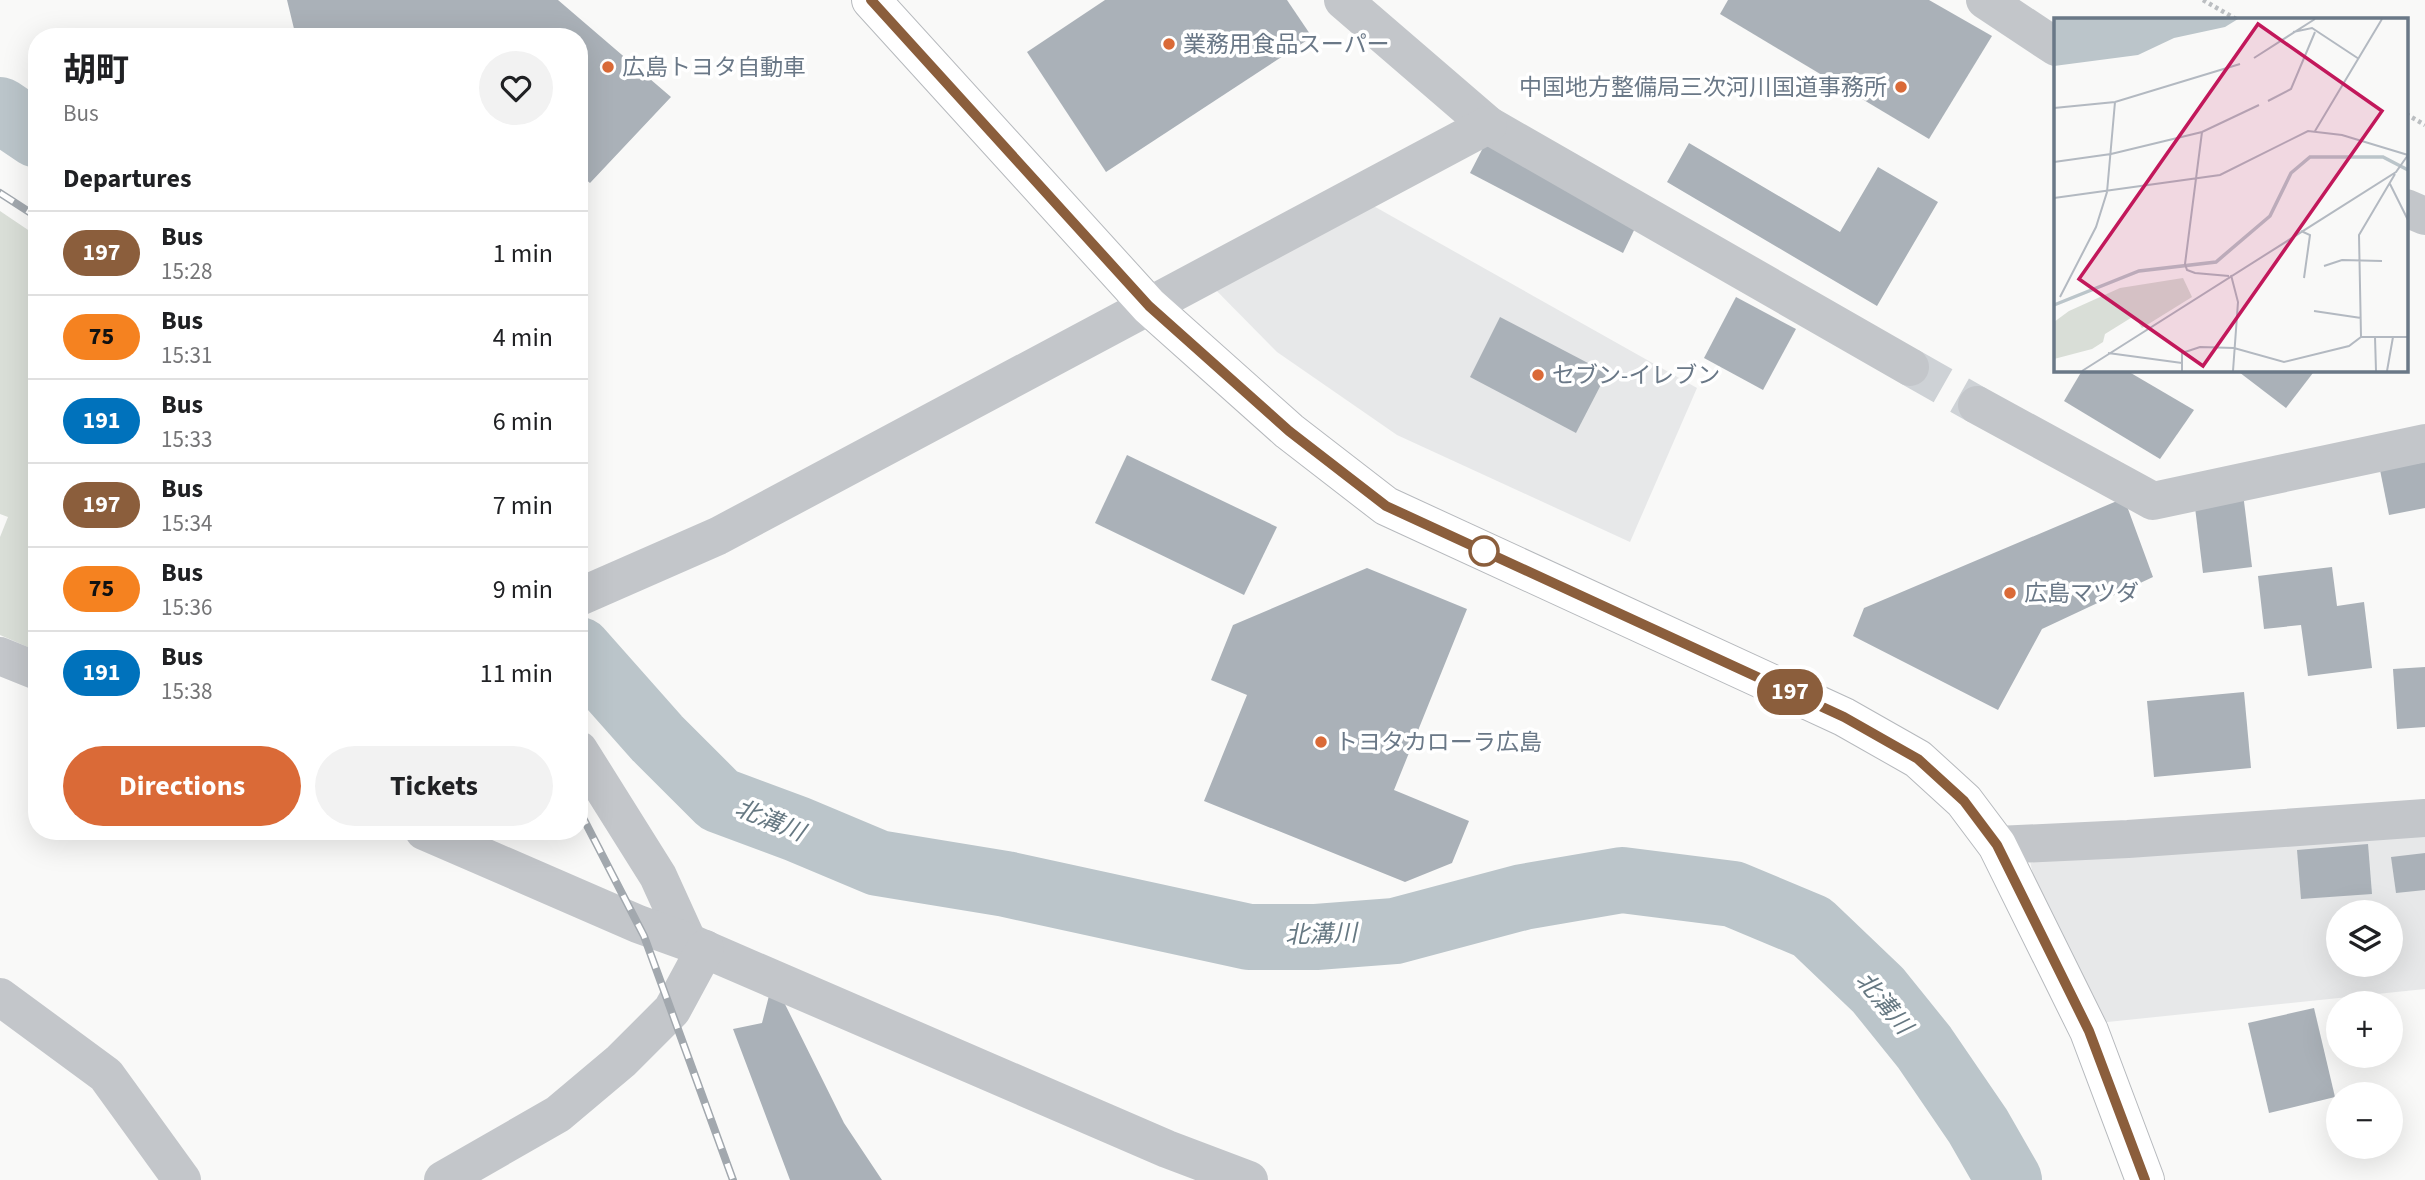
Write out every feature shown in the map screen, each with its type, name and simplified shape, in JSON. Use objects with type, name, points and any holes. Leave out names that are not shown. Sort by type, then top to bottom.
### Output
[{"type":"highway","points":[[871,0],[1149,306],[1289,431],[1386,506],[1844,717],[1918,759],[1964,801],[1997,845],[2089,1031],[2145,1180]]},
{"type":"street","points":[[1343,0],[1488,125],[1910,366]]},
{"type":"street","points":[[1985,0],[2054,46]]},
{"type":"street","points":[[588,593],[718,536],[1488,125]]},
{"type":"street","points":[[2408,209],[2425,216]]},
{"type":"street","points":[[1977,405],[2152,502],[2425,443]]},
{"type":"street","points":[[0,656],[28,667]]},
{"type":"street","points":[[443,1180],[558,1114],[621,1061],[672,1010],[696,946],[658,876],[588,764]]},
{"type":"street","points":[[1997,845],[2128,839],[2425,818]]},
{"type":"street","points":[[445,840],[1142,1138],[1249,1180]]},
{"type":"street","points":[[0,997],[106,1075],[182,1180]]},
{"type":"path","points":[[2203,0],[2234,18]]},
{"type":"path","points":[[2408,115],[2425,125]]},
{"type":"shaded area","points":[[1354,195],[1697,388],[1630,542],[1397,435],[1277,352],[1203,277]]},
{"type":"shaded area","points":[[0,211],[28,230],[28,647],[0,635],[0,537],[8,517],[0,514]]},
{"type":"shaded area","points":[[2425,821],[2425,989],[2326,991],[2326,999],[2069,1026],[2028,853]]},
{"type":"building","name":"広島トヨタ自動車","points":[[287,0],[558,0],[671,97],[590,183],[588,28],[294,28]]},
{"type":"building","points":[[1105,0],[1287,0],[1312,37],[1106,172],[1027,52]]},
{"type":"building","name":"中国地方整備局三次河川国道事務所","points":[[1728,0],[1929,0],[1992,36],[1929,139],[1720,14]]},
{"type":"building","points":[[1488,138],[1640,218],[1623,253],[1470,173]]},
{"type":"building","points":[[1689,143],[1840,232],[1878,167],[1938,202],[1877,306],[1667,182]]},
{"type":"building","points":[[1736,297],[1796,329],[1763,390],[1704,358]]},
{"type":"building","points":[[1500,317],[1607,373],[1576,433],[1470,377]]},
{"type":"building","points":[[2082,371],[2127,371],[2194,410],[2160,459],[2064,401]]},
{"type":"building","points":[[2238,371],[2314,371],[2286,408]]},
{"type":"building","points":[[1127,455],[1277,527],[1244,595],[1095,523]]},
{"type":"building","points":[[2425,462],[2425,508],[2389,515],[2380,470]]},
{"type":"building","points":[[2243,493],[2252,567],[2203,573],[2194,499]]},
{"type":"building","name":"広島マツダ","points":[[2124,498],[2153,577],[2042,629],[1998,710],[1853,636],[1864,608]]},
{"type":"building","points":[[2332,567],[2337,606],[2364,602],[2372,668],[2308,676],[2301,625],[2264,629],[2258,576]]},
{"type":"building","name":"トヨタカローラ広島","points":[[1367,568],[1467,609],[1394,790],[1469,821],[1452,863],[1405,882],[1204,801],[1247,695],[1211,680],[1233,625]]},
{"type":"building","points":[[2425,667],[2425,727],[2397,729],[2393,669]]},
{"type":"building","points":[[2244,692],[2251,768],[2154,777],[2147,701]]},
{"type":"building","points":[[2368,844],[2372,894],[2301,899],[2297,850]]},
{"type":"building","points":[[2425,853],[2425,890],[2396,893],[2391,857]]},
{"type":"building","points":[[773,980],[844,1123],[882,1180],[790,1180],[733,1029],[762,1023]]},
{"type":"building","points":[[2314,1008],[2331,1082],[2326,1082],[2326,1099],[2269,1113],[2248,1023]]},
{"type":"waterway","name":"北溝川","points":[[0,110],[28,129]]},
{"type":"waterway","name":"北溝川","points":[[588,660],[657,738],[719,800],[878,863],[1006,884],[1249,937],[1316,937],[1395,931],[1523,897],[1622,880],[1733,894],[1812,927],[1878,990],[1924,1047],[1978,1126],[2009,1180]]},
{"type":"tunnel","points":[[1910,367],[1977,405]]},
{"type":"railway","points":[[0,193],[28,211]]},
{"type":"railway","points":[[588,827],[644,936],[733,1180]]},
{"type":"bus line","name":"197","points":[[871,0],[1149,306],[1289,431],[1386,506],[1844,717],[1918,759],[1964,801],[1997,845],[2089,1031],[2145,1180]]},
{"type":"place","name":"業務用食品スーパー","points":[[1169,44]]},
{"type":"place","name":"広島トヨタ自動車","points":[[608,67]]},
{"type":"place","name":"中国地方整備局三次河川国道事務所","points":[[1901,87]]},
{"type":"place","name":"セブン-イレブン","points":[[1538,375]]},
{"type":"place","name":"広島マツダ","points":[[2010,593]]},
{"type":"place","name":"トヨタカローラ広島","points":[[1321,742]]}]
